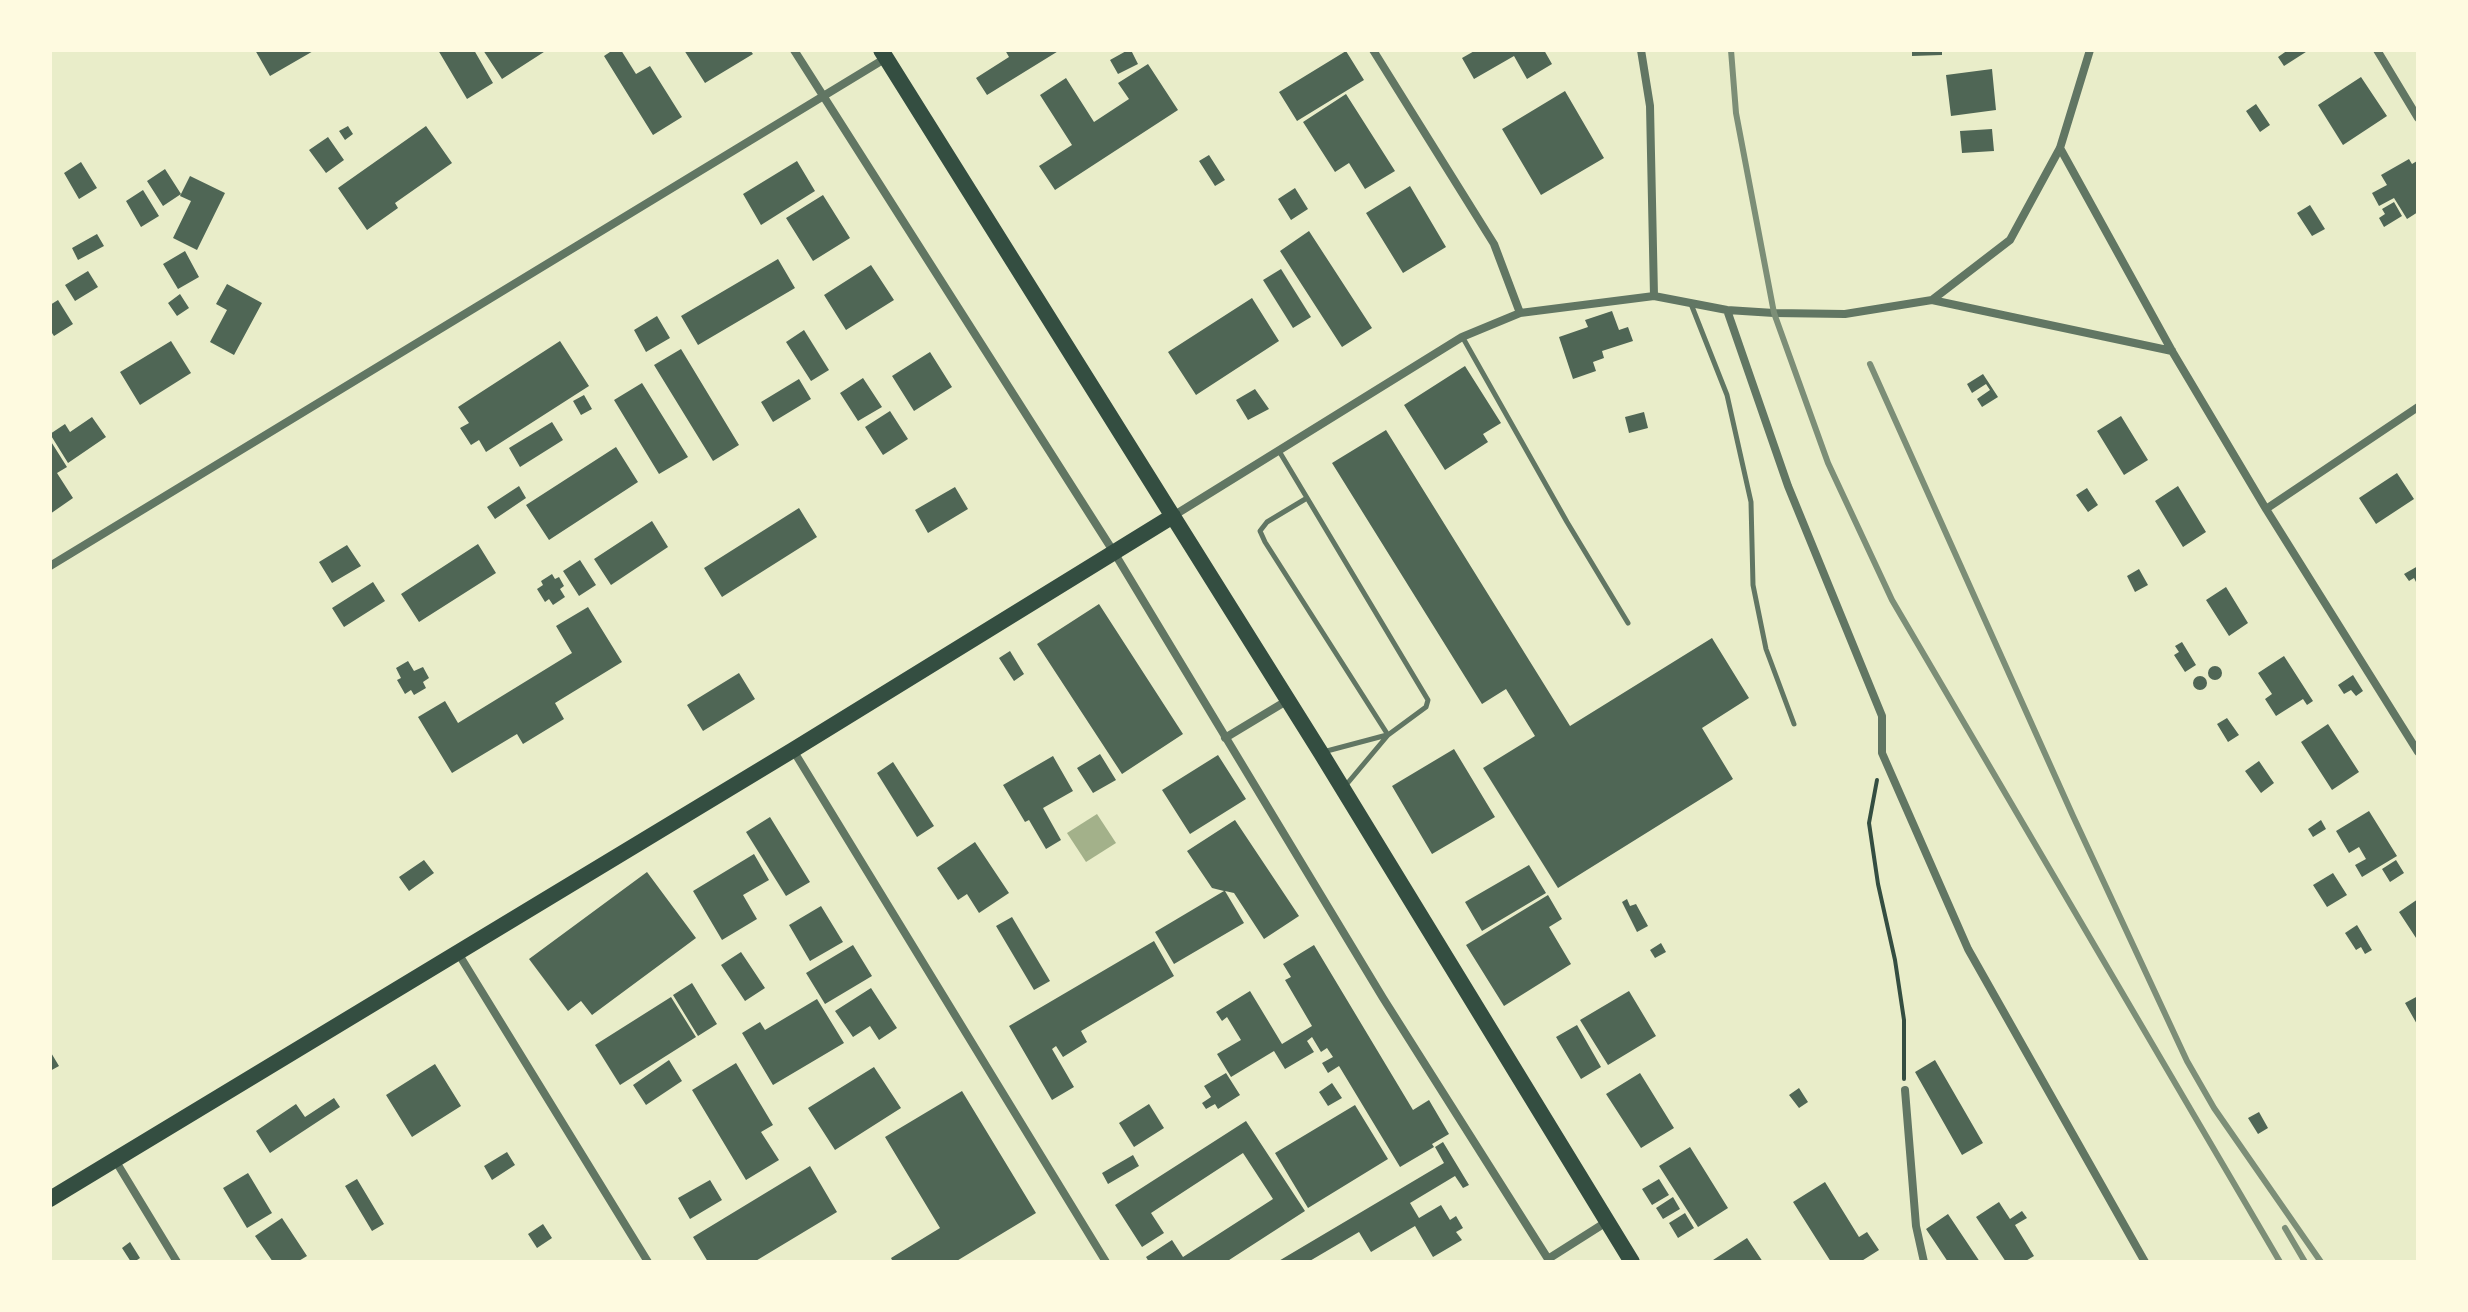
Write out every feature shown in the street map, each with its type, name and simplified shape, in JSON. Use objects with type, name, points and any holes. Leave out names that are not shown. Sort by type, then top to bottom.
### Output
[{"type":"highway","points":[[884,54],[1321,753],[1632,1262]]},
{"type":"highway","points":[[50,1199],[793,750],[1173,516]]},
{"type":"street","points":[[794,50],[1115,554],[1383,998],[1549,1260],[1608,1221]]},
{"type":"street","points":[[1373,50],[1494,244],[1520,313]]},
{"type":"street","points":[[1641,50],[1650,106],[1654,296]]},
{"type":"street","points":[[1932,300],[2010,240],[2060,148],[2090,50]]},
{"type":"street","points":[[2377,50],[2418,118]]},
{"type":"street","points":[[50,566],[823,96],[884,54]]},
{"type":"street","points":[[2060,148],[2172,351],[2266,509],[2418,752]]},
{"type":"street","points":[[1173,516],[1462,337],[1520,313],[1654,296],[1727,310],[1845,314],[1932,300],[2172,351]]},
{"type":"street","points":[[1727,310],[1788,486],[1882,716],[1882,753],[1968,949],[2145,1262]]},
{"type":"street","points":[[2266,509],[2418,407]]},
{"type":"street","points":[[1225,738],[1288,700]]},
{"type":"street","points":[[793,750],[1106,1262]]},
{"type":"street","points":[[458,953],[648,1262]]},
{"type":"street","points":[[1905,1090],[1916,1226],[1924,1262]]},
{"type":"street","points":[[115,1159],[177,1262]]},
{"type":"lane","points":[[1691,303],[1727,395],[1751,502],[1753,585],[1766,649],[1794,724]]},
{"type":"lane","points":[[1462,337],[1628,623]]},
{"type":"lane","points":[[1279,450],[1428,700],[1426,707],[1388,735],[1343,789]]},
{"type":"lane","points":[[1307,498],[1267,522],[1260,531],[1388,735]]},
{"type":"lane","points":[[1321,753],[1388,735]]},
{"type":"path","points":[[1882,753],[1869,823],[1904,1020],[1905,1090]]},
{"type":"shaded area","points":[[1097,814],[1116,843],[1086,862],[1067,833]]},
{"type":"building","points":[[255,50],[315,50],[270,76]]},
{"type":"building","points":[[438,50],[474,50],[493,83],[467,99]]},
{"type":"building","points":[[483,50],[547,50],[502,79]]},
{"type":"building","points":[[613,50],[621,50],[636,74],[650,66],[682,117],[653,135],[604,56]]},
{"type":"building","points":[[684,50],[750,50],[753,54],[705,83]]},
{"type":"building","points":[[1005,50],[1060,50],[987,95],[976,78],[1009,57]]},
{"type":"building","points":[[1131,50],[1138,64],[1118,74],[1110,60]]},
{"type":"building","points":[[1476,50],[1544,50],[1552,64],[1527,79],[1514,56],[1474,79],[1462,58]]},
{"type":"building","points":[[1912,50],[1942,50],[1942,55],[1912,56]]},
{"type":"building","points":[[2288,50],[2309,50],[2284,66],[2278,57]]},
{"type":"building","points":[[1346,51],[1364,80],[1297,121],[1279,92]]},
{"type":"building","points":[[1148,64],[1178,110],[1055,190],[1039,166],[1072,145],[1040,95],[1066,78],[1094,122],[1129,99],[1118,83]]},
{"type":"building","points":[[1992,69],[1996,110],[1951,116],[1946,75]]},
{"type":"building","points":[[2361,77],[2387,116],[2343,145],[2318,105]]},
{"type":"building","points":[[1565,91],[1604,158],[1541,195],[1502,129]]},
{"type":"building","points":[[1346,94],[1395,171],[1365,189],[1349,163],[1335,172],[1303,122]]},
{"type":"building","points":[[2256,104],[2270,125],[2260,132],[2246,111]]},
{"type":"building","points":[[348,126],[353,134],[345,140],[339,131]]},
{"type":"building","points":[[426,126],[452,163],[395,203],[398,208],[367,230],[338,188]]},
{"type":"building","points":[[1992,129],[1994,151],[1962,153],[1960,131]]},
{"type":"building","points":[[328,137],[344,160],[326,173],[309,150]]},
{"type":"building","points":[[1209,155],[1225,180],[1215,186],[1199,161]]},
{"type":"building","points":[[2409,159],[2412,164],[2417,161],[2418,164],[2418,212],[2407,219],[2394,198],[2379,206],[2372,193],[2387,185],[2381,175]]},
{"type":"building","points":[[797,161],[815,191],[761,225],[743,194]]},
{"type":"building","points":[[81,162],[97,188],[79,199],[64,173]]},
{"type":"building","points":[[165,169],[181,194],[163,206],[147,181]]},
{"type":"building","points":[[190,176],[225,193],[197,250],[173,238],[191,201],[180,196]]},
{"type":"building","points":[[1410,186],[1446,247],[1403,273],[1366,213]]},
{"type":"building","points":[[1295,188],[1308,209],[1291,220],[1278,199]]},
{"type":"building","points":[[143,190],[159,216],[141,227],[126,201]]},
{"type":"building","points":[[823,195],[850,238],[813,261],[786,218]]},
{"type":"building","points":[[2394,202],[2402,216],[2384,227],[2379,218],[2385,214],[2382,209]]},
{"type":"building","points":[[2310,205],[2325,229],[2312,236],[2297,213]]},
{"type":"building","points":[[1309,231],[1372,328],[1342,347],[1280,251]]},
{"type":"building","points":[[97,234],[104,246],[78,260],[72,248]]},
{"type":"building","points":[[185,251],[199,277],[178,289],[163,264]]},
{"type":"building","points":[[778,259],[795,288],[698,345],[681,316]]},
{"type":"building","points":[[871,265],[894,300],[846,330],[824,295]]},
{"type":"building","points":[[1281,269],[1311,317],[1293,328],[1263,280]]},
{"type":"building","points":[[88,271],[98,287],[75,301],[65,285]]},
{"type":"building","points":[[227,284],[262,303],[234,355],[210,342],[227,310],[216,304]]},
{"type":"building","points":[[180,294],[189,308],[177,316],[168,303]]},
{"type":"building","points":[[1252,298],[1279,341],[1196,395],[1168,352]]},
{"type":"building","points":[[58,300],[73,324],[54,336],[50,330],[50,305]]},
{"type":"building","points":[[1612,311],[1619,330],[1628,327],[1633,341],[1602,351],[1604,358],[1593,362],[1596,371],[1573,379],[1559,337],[1588,327],[1585,320]]},
{"type":"building","points":[[657,316],[670,338],[646,352],[634,330]]},
{"type":"building","points":[[804,330],[829,370],[811,381],[786,342]]},
{"type":"building","points":[[171,341],[191,373],[140,405],[120,372]]},
{"type":"building","points":[[560,341],[589,386],[486,452],[479,440],[471,445],[460,428],[469,423],[458,407]]},
{"type":"building","points":[[681,349],[739,445],[713,461],[654,365]]},
{"type":"building","points":[[930,352],[952,387],[914,411],[892,376]]},
{"type":"building","points":[[1465,366],[1501,423],[1483,434],[1488,442],[1445,470],[1404,405]]},
{"type":"building","points":[[1983,374],[1998,397],[1982,407],[1977,399],[1990,390],[1986,384],[1972,393],[1967,384]]},
{"type":"building","points":[[863,378],[882,407],[858,421],[840,393]]},
{"type":"building","points":[[799,379],[811,399],[773,422],[761,402]]},
{"type":"building","points":[[642,383],[688,457],[659,474],[614,400]]},
{"type":"building","points":[[1255,389],[1269,409],[1248,420],[1236,400]]},
{"type":"building","points":[[584,395],[592,409],[581,415],[573,401]]},
{"type":"building","points":[[890,411],[908,439],[883,455],[865,427]]},
{"type":"building","points":[[1644,412],[1648,428],[1629,433],[1625,417]]},
{"type":"building","points":[[2121,416],[2148,460],[2124,475],[2097,431]]},
{"type":"building","points":[[92,417],[106,437],[68,463],[50,434],[65,424],[70,432]]},
{"type":"building","points":[[552,422],[563,440],[520,467],[509,448]]},
{"type":"building","points":[[1386,430],[1570,726],[1712,638],[1749,698],[1702,728],[1733,779],[1558,888],[1483,768],[1535,736],[1506,689],[1482,704],[1332,463]]},
{"type":"building","points":[[50,440],[67,467],[57,473],[73,498],[50,514]]},
{"type":"building","points":[[616,447],[638,482],[549,540],[526,505]]},
{"type":"building","points":[[2397,473],[2414,499],[2376,524],[2359,498]]},
{"type":"building","points":[[519,486],[526,498],[495,519],[487,507]]},
{"type":"building","points":[[2178,486],[2206,532],[2183,547],[2155,501]]},
{"type":"building","points":[[955,487],[968,509],[928,533],[915,510]]},
{"type":"building","points":[[2087,488],[2098,505],[2088,512],[2076,495]]},
{"type":"building","points":[[799,508],[817,537],[722,597],[704,568]]},
{"type":"building","points":[[652,521],[668,547],[611,585],[594,559]]},
{"type":"building","points":[[478,544],[496,573],[419,622],[401,594]]},
{"type":"building","points":[[347,545],[361,566],[332,583],[319,562]]},
{"type":"building","points":[[580,560],[596,585],[579,596],[563,571]]},
{"type":"building","points":[[2418,566],[2418,586],[2414,578],[2409,581],[2404,574]]},
{"type":"building","points":[[2139,569],[2148,585],[2135,592],[2127,576]]},
{"type":"building","points":[[552,574],[555,579],[559,577],[564,586],[560,589],[565,597],[553,605],[549,599],[545,602],[537,589],[543,585],[541,581]]},
{"type":"building","points":[[373,582],[385,601],[344,627],[332,608]]},
{"type":"building","points":[[2226,587],[2248,623],[2229,636],[2206,600]]},
{"type":"building","points":[[1099,604],[1183,734],[1122,774],[1037,644]]},
{"type":"building","points":[[588,607],[622,662],[555,703],[564,719],[523,744],[517,734],[452,773],[418,717],[445,701],[458,723],[572,653],[556,626]]},
{"type":"building","points":[[2182,642],[2196,665],[2185,672],[2174,655],[2179,652],[2175,646]]},
{"type":"building","points":[[1010,651],[1024,674],[1014,681],[999,658]]},
{"type":"building","points":[[2284,656],[2313,701],[2307,705],[2303,699],[2276,716],[2265,699],[2272,694],[2258,673]]},
{"type":"building","points":[[408,661],[414,671],[423,667],[429,678],[423,682],[426,688],[414,695],[411,690],[405,694],[397,680],[401,678],[396,668]]},
{"type":"building","points":[[2215,666],[2222,673],[2215,680],[2208,673]]},
{"type":"building","points":[[739,673],[755,699],[703,731],[687,705]]},
{"type":"building","points":[[2353,675],[2363,691],[2356,696],[2351,690],[2344,694],[2338,685]]},
{"type":"building","points":[[2200,676],[2207,683],[2200,690],[2193,683]]},
{"type":"building","points":[[2227,718],[2239,735],[2228,742],[2217,724]]},
{"type":"building","points":[[2328,724],[2359,772],[2332,790],[2301,742]]},
{"type":"building","points":[[1454,749],[1495,817],[1432,854],[1392,786]]},
{"type":"building","points":[[1100,754],[1116,780],[1093,793],[1077,768]]},
{"type":"building","points":[[1218,755],[1246,799],[1190,834],[1162,790]]},
{"type":"building","points":[[1053,756],[1073,791],[1043,808],[1061,840],[1046,849],[1003,785]]},
{"type":"building","points":[[2259,761],[2274,783],[2261,793],[2245,771]]},
{"type":"building","points":[[893,762],[934,826],[917,837],[877,773]]},
{"type":"building","points":[[2369,811],[2397,856],[2362,877],[2355,865],[2366,859],[2359,847],[2349,853],[2336,831]]},
{"type":"building","points":[[770,817],[810,882],[786,896],[746,832]]},
{"type":"building","points":[[1235,820],[1299,916],[1264,939],[1234,893],[1225,891],[1244,923],[1174,964],[1155,932],[1224,891],[1212,888],[1187,851]]},
{"type":"building","points":[[2321,820],[2326,829],[2313,837],[2308,829]]},
{"type":"building","points":[[975,842],[1009,893],[979,913],[967,894],[958,900],[937,868]]},
{"type":"building","points":[[754,854],[769,880],[743,895],[757,919],[722,940],[693,891]]},
{"type":"building","points":[[424,860],[434,873],[409,891],[399,877]]},
{"type":"building","points":[[2396,860],[2404,873],[2390,882],[2382,869]]},
{"type":"building","points":[[1529,865],[1546,893],[1482,931],[1465,902]]},
{"type":"building","points":[[647,872],[696,938],[592,1015],[581,1001],[568,1011],[529,959]]},
{"type":"building","points":[[2333,873],[2347,895],[2327,907],[2313,885]]},
{"type":"building","points":[[1548,895],[1562,919],[1549,927],[1571,964],[1504,1006],[1466,945]]},
{"type":"building","points":[[1627,899],[1630,906],[1636,904],[1648,926],[1637,932],[1622,902]]},
{"type":"building","points":[[2418,899],[2418,941],[2399,912]]},
{"type":"building","points":[[821,906],[843,942],[810,961],[789,925]]},
{"type":"building","points":[[1012,917],[1050,981],[1034,990],[996,926]]},
{"type":"building","points":[[2357,925],[2372,950],[2365,954],[2361,947],[2356,950],[2345,933]]},
{"type":"building","points":[[1154,941],[1174,976],[1081,1031],[1087,1042],[1063,1057],[1056,1046],[1052,1049],[1074,1087],[1052,1100],[1009,1026]]},
{"type":"building","points":[[1661,943],[1666,952],[1655,958],[1650,950]]},
{"type":"building","points":[[853,945],[872,976],[825,1004],[806,973]]},
{"type":"building","points":[[1314,945],[1413,1110],[1429,1100],[1449,1134],[1432,1144],[1434,1147],[1400,1167],[1339,1066],[1328,1073],[1322,1063],[1333,1057],[1327,1048],[1321,1052],[1312,1037],[1307,1041],[1314,1052],[1285,1069],[1274,1051],[1231,1077],[1217,1054],[1241,1040],[1227,1017],[1222,1021],[1216,1012],[1250,991],[1282,1044],[1312,1026],[1285,980],[1291,977],[1283,964]]},
{"type":"building","points":[[741,952],[765,988],[745,1001],[721,965]]},
{"type":"building","points":[[692,983],[717,1024],[698,1036],[673,995]]},
{"type":"building","points":[[871,988],[897,1028],[879,1040],[870,1026],[853,1037],[835,1011]]},
{"type":"building","points":[[1629,991],[1656,1036],[1608,1065],[1580,1020]]},
{"type":"building","points":[[2418,996],[2418,1026],[2405,1003]]},
{"type":"building","points":[[671,997],[696,1037],[620,1085],[595,1045]]},
{"type":"building","points":[[817,999],[844,1043],[773,1085],[742,1033],[760,1022],[765,1030]]},
{"type":"building","points":[[1577,1025],[1601,1067],[1581,1079],[1556,1037]]},
{"type":"building","points":[[50,1051],[59,1066],[50,1071]]},
{"type":"building","points":[[669,1060],[682,1081],[646,1105],[633,1085]]},
{"type":"building","points":[[1935,1060],[1983,1143],[1962,1155],[1915,1072]]},
{"type":"building","points":[[736,1063],[773,1125],[761,1132],[779,1160],[746,1180],[692,1090]]},
{"type":"building","points":[[435,1064],[461,1106],[412,1137],[386,1095]]},
{"type":"building","points":[[874,1067],[901,1108],[835,1150],[808,1108]]},
{"type":"building","points":[[1226,1073],[1240,1095],[1218,1109],[1215,1104],[1206,1109],[1202,1103],[1211,1097],[1204,1086]]},
{"type":"building","points":[[1640,1073],[1674,1128],[1641,1148],[1606,1094]]},
{"type":"building","points":[[1332,1083],[1342,1098],[1328,1106],[1319,1092]]},
{"type":"building","points":[[1799,1088],[1808,1102],[1799,1108],[1789,1095]]},
{"type":"building","points":[[962,1091],[1036,1213],[955,1262],[893,1262],[891,1258],[940,1228],[885,1137]]},
{"type":"building","points":[[334,1098],[340,1107],[270,1153],[256,1131],[296,1104],[305,1117]]},
{"type":"building","points":[[1149,1104],[1164,1128],[1134,1147],[1119,1123]]},
{"type":"building","points":[[1355,1105],[1388,1159],[1308,1208],[1275,1153]]},
{"type":"building","points":[[2259,1112],[2268,1128],[2258,1134],[2248,1118]]},
{"type":"building","points":[[1246,1121],[1305,1211],[1226,1262],[1149,1262],[1146,1257],[1172,1240],[1183,1257],[1273,1199],[1243,1153],[1151,1213],[1164,1233],[1142,1247],[1115,1205]]},
{"type":"building","points":[[1443,1142],[1469,1185],[1463,1188],[1455,1176],[1410,1203],[1419,1218],[1441,1205],[1450,1220],[1456,1216],[1463,1228],[1456,1232],[1462,1240],[1433,1257],[1415,1226],[1371,1252],[1359,1232],[1308,1262],[1277,1262],[1444,1163],[1435,1147]]},
{"type":"building","points":[[1690,1147],[1728,1208],[1698,1227],[1659,1166]]},
{"type":"building","points":[[507,1152],[515,1165],[492,1180],[484,1166]]},
{"type":"building","points":[[1133,1155],[1139,1166],[1108,1184],[1102,1173]]},
{"type":"building","points":[[810,1166],[837,1212],[754,1262],[708,1262],[693,1237]]},
{"type":"building","points":[[248,1173],[272,1213],[247,1228],[223,1188]]},
{"type":"building","points":[[357,1179],[384,1224],[372,1231],[345,1186]]},
{"type":"building","points":[[1659,1179],[1669,1195],[1652,1205],[1642,1189]]},
{"type":"building","points":[[710,1180],[722,1200],[690,1219],[678,1198]]},
{"type":"building","points":[[1825,1182],[1859,1237],[1867,1232],[1879,1250],[1860,1262],[1831,1262],[1793,1202]]},
{"type":"building","points":[[1673,1197],[1680,1209],[1663,1219],[1656,1208]]},
{"type":"building","points":[[1999,1202],[2010,1219],[2022,1211],[2027,1218],[2015,1225],[2034,1256],[2024,1262],[2006,1262],[1976,1217]]},
{"type":"building","points":[[1685,1213],[1694,1228],[1678,1238],[1669,1223]]},
{"type":"building","points":[[1948,1214],[1980,1262],[1948,1262],[1926,1229]]},
{"type":"building","points":[[282,1218],[307,1256],[297,1262],[273,1262],[255,1236]]},
{"type":"building","points":[[543,1224],[552,1238],[537,1248],[528,1234]]},
{"type":"building","points":[[1747,1238],[1763,1262],[1714,1262],[1713,1260]]},
{"type":"building","points":[[130,1242],[140,1258],[134,1262],[122,1248]]},
{"type":"railway","points":[[1731,50],[1736,113],[1774,313],[1828,463],[1892,600],[2280,1262]]},
{"type":"railway","points":[[1870,364],[2187,1061],[2214,1108],[2321,1262]]},
{"type":"railway","points":[[2285,1228],[2305,1262]]}]
